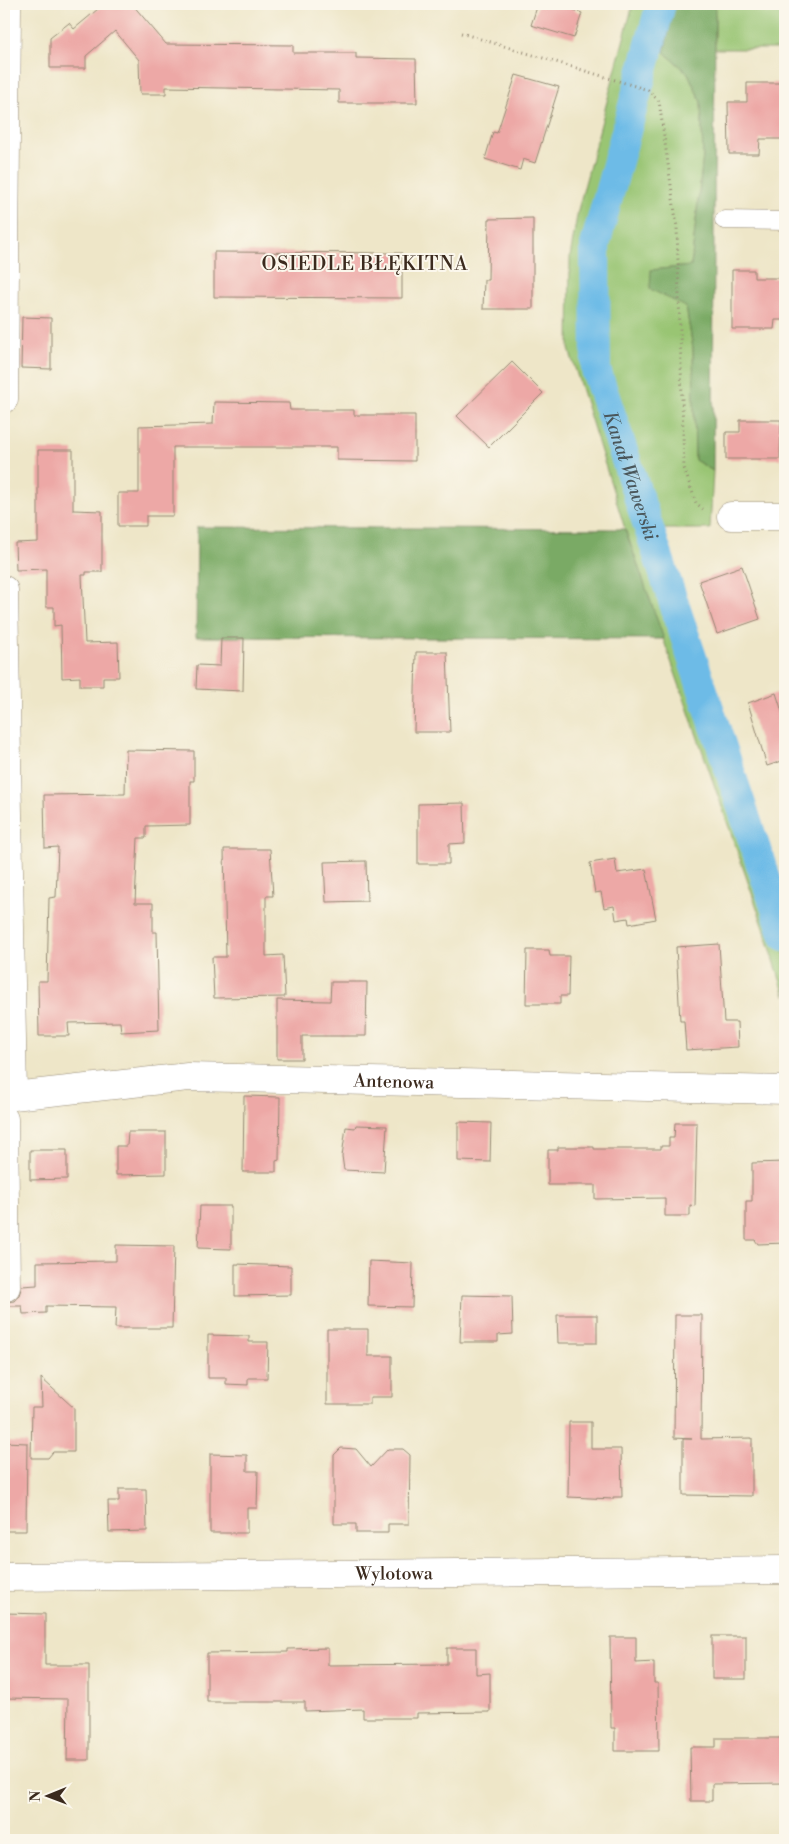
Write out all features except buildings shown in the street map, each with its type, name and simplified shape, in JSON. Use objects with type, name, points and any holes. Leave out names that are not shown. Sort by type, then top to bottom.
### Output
[{"type":"street","points":[[4,399],[7,4]]},
{"type":"street","points":[[731,516],[785,516]]},
{"type":"street","points":[[4,590],[7,1104],[6,1287]]},
{"type":"street","name":"Antenowa","points":[[7,1104],[188,1076],[785,1090]]},
{"type":"street","name":"Wylotowa","points":[[4,1578],[785,1570]]},
{"type":"lane","points":[[724,220],[785,221]]},
{"type":"path","points":[[461,33],[648,90],[659,102],[677,227],[684,468],[696,502],[710,516],[731,516]]},
{"type":"green space","points":[[633,4],[675,4],[664,52],[688,73],[701,102],[703,156],[691,266],[651,270],[686,307],[693,348],[695,460],[713,471],[710,529],[656,529],[785,911],[785,996],[765,931],[625,529],[569,349],[570,257],[578,210]]},
{"type":"green space","points":[[675,4],[715,4],[713,471],[695,460],[693,348],[686,307],[650,289],[651,270],[691,266],[703,156],[701,102],[688,73],[664,52]]},
{"type":"green space","points":[[715,4],[785,4],[785,49],[715,49]]},
{"type":"green space","points":[[197,527],[625,529],[664,639],[196,637]]},
{"type":"waterway","name":"Kanał Wawerski","points":[[661,4],[595,245],[596,370],[785,936]]},
{"type":"district","name":"OSIEDLE BŁĘKITNA","points":[[365,263]]}]
